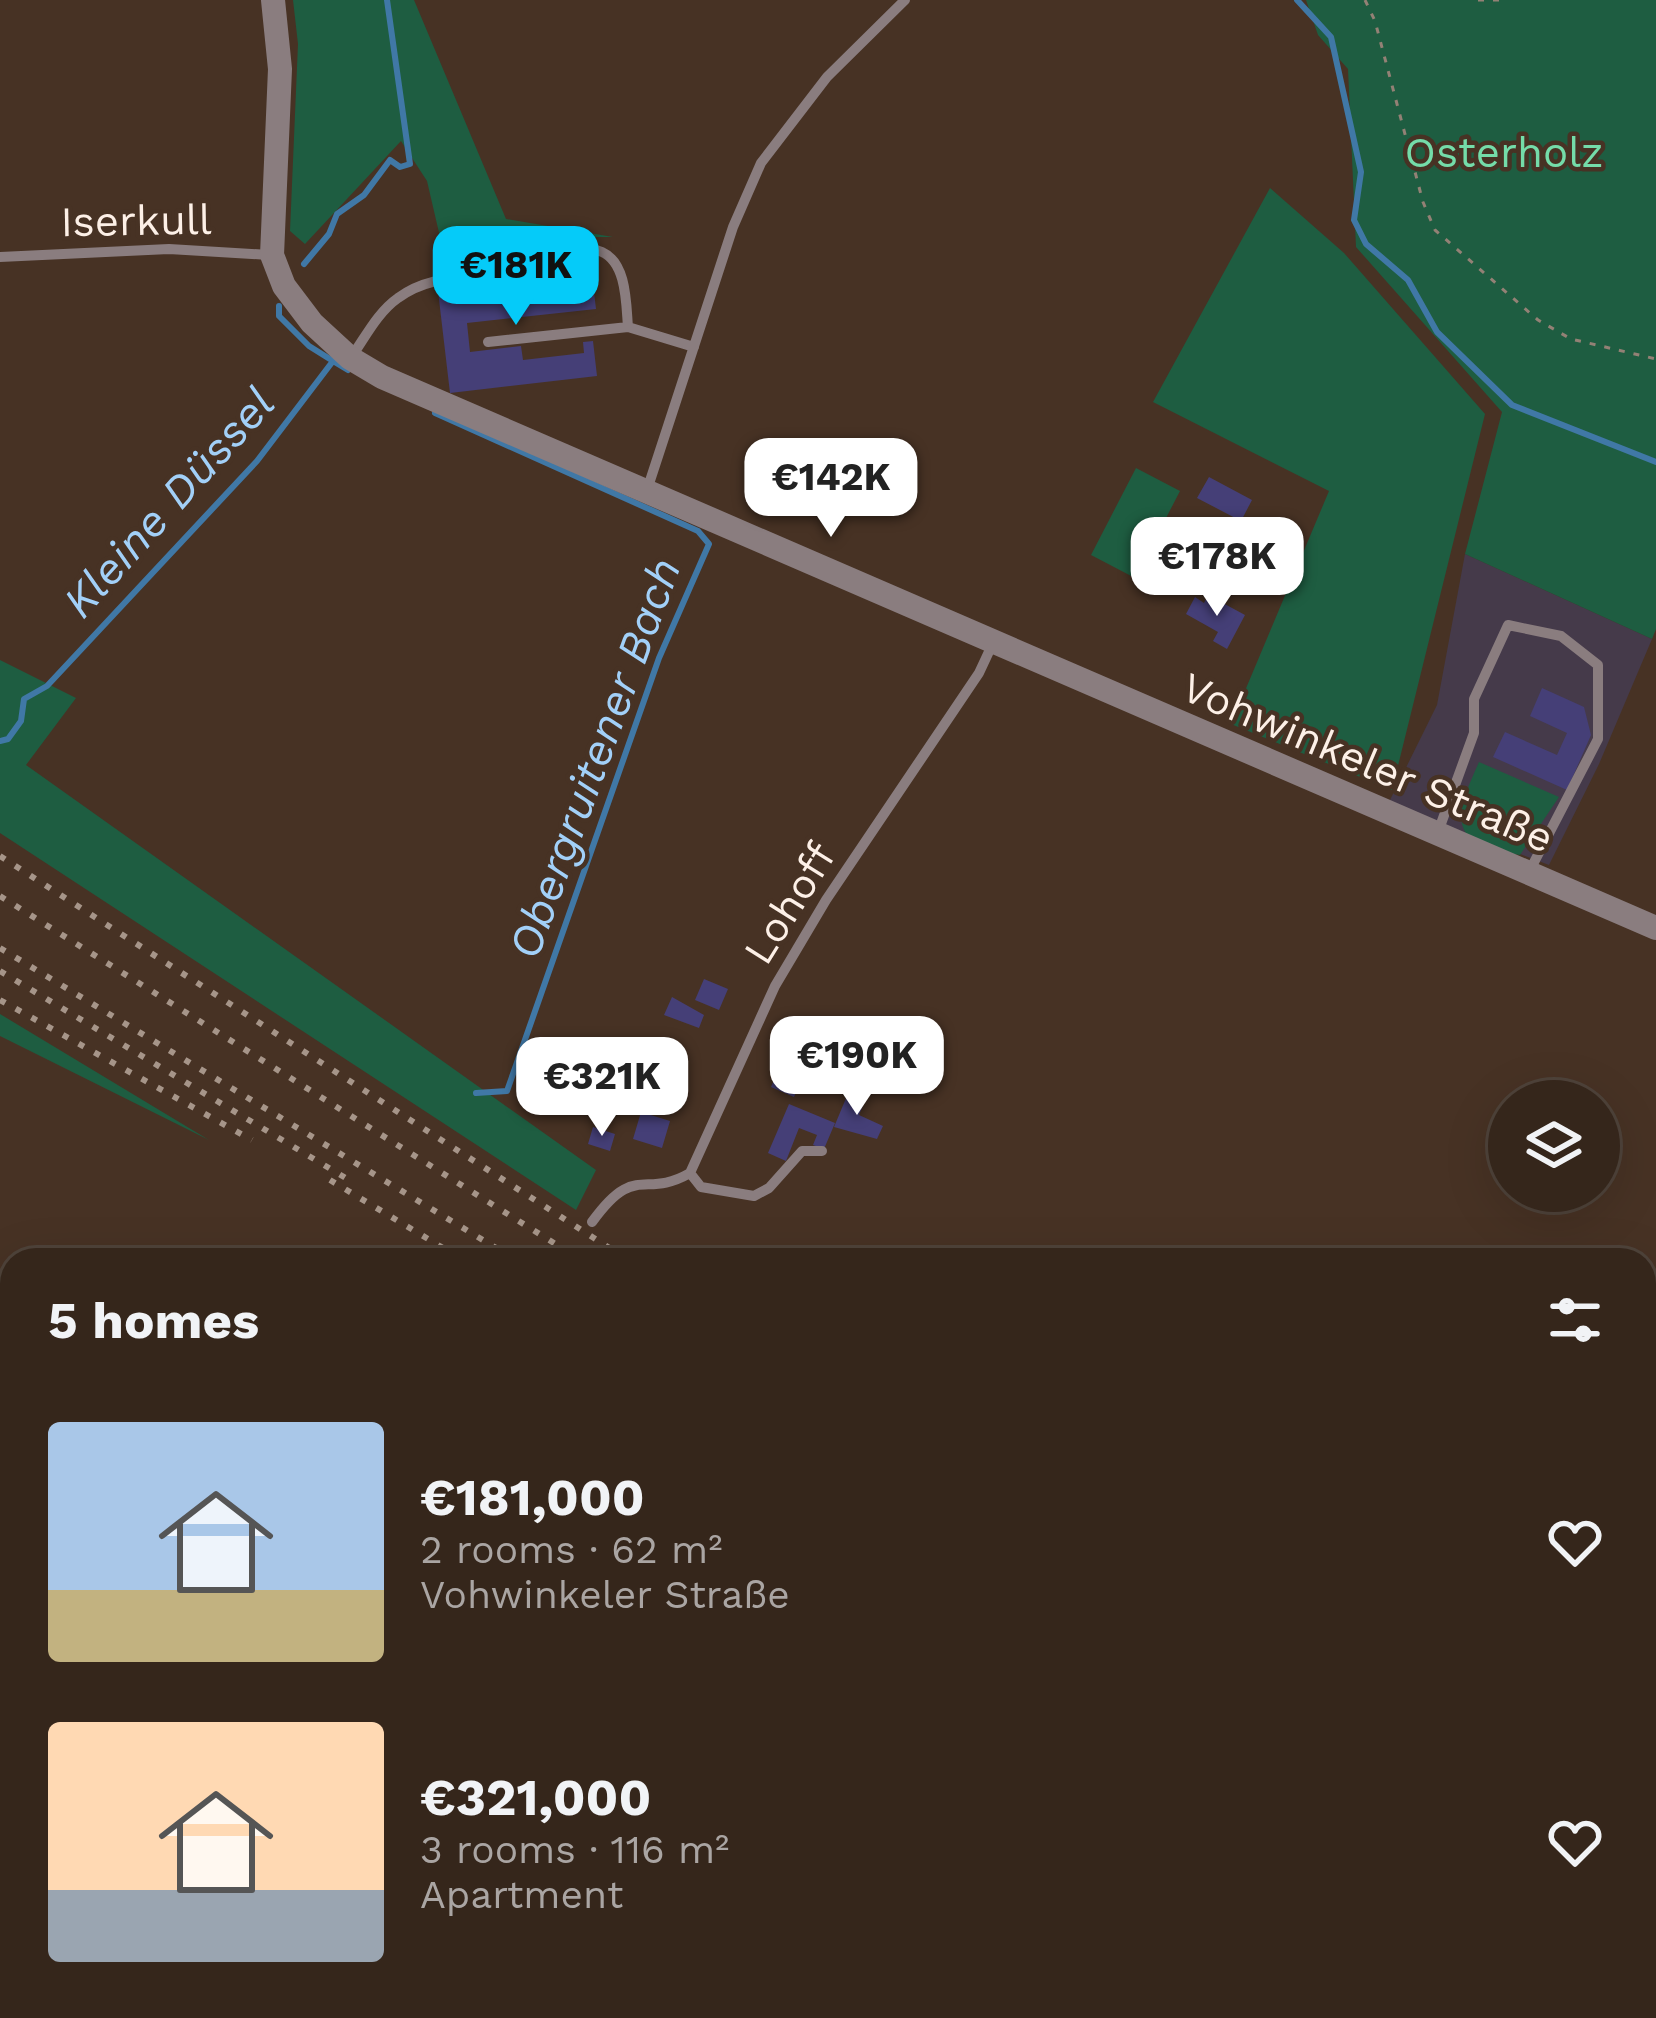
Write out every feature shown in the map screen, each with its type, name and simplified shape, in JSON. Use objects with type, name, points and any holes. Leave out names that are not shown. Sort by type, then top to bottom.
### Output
[{"type":"street","name":"Vohwinkeler Straße","points":[[273,0],[280,69],[272,255],[284,286],[300,309],[350,358],[382,377],[646,493],[1656,928]]},
{"type":"lane","points":[[646,493],[745,196],[761,163],[827,77],[905,0]]},
{"type":"lane","name":"Iserkull","points":[[0,256],[169,249],[272,255]]},
{"type":"lane","points":[[350,358],[393,301],[412,289],[464,273],[506,272],[546,255],[590,250],[603,252],[616,263],[628,327]]},
{"type":"lane","points":[[488,342],[628,327],[694,347]]},
{"type":"lane","points":[[1438,832],[1474,733],[1474,699],[1508,626],[1561,636],[1598,665],[1598,740],[1528,873]]},
{"type":"lane","name":"Lohoff","points":[[690,1173],[775,986],[826,900],[979,674],[993,643]]},
{"type":"lane","points":[[592,1222],[612,1195],[637,1181],[672,1183],[690,1173],[701,1187],[754,1196],[770,1187],[802,1151],[822,1151]]},
{"type":"path","points":[[1365,0],[1376,21],[1423,202],[1435,230],[1538,320],[1571,339],[1656,358]]},
{"type":"path","points":[[1478,0],[1504,0]]},
{"type":"shaded area","points":[[1465,554],[1652,639],[1599,764],[1549,865],[1388,804],[1437,705]]},
{"type":"green space","points":[[293,0],[414,0],[506,219],[613,237],[440,237],[427,181],[401,141],[305,244],[290,231],[298,44]]},
{"type":"green space","name":"Osterholz","points":[[1306,0],[1656,0],[1656,629],[1652,639],[1465,554],[1502,412],[1356,247],[1348,69],[1318,35]]},
{"type":"green space","points":[[1270,188],[1344,253],[1485,414],[1392,790],[1231,724],[1329,491],[1153,402]]},
{"type":"green space","points":[[1136,468],[1180,491],[1135,578],[1091,555]]},
{"type":"green space","points":[[0,660],[76,698],[26,765],[596,1170],[576,1210],[0,833]]},
{"type":"green space","points":[[1479,762],[1559,797],[1520,855],[1479,844],[1462,825],[1464,798]]},
{"type":"green space","points":[[0,1014],[209,1140],[0,1036]]},
{"type":"building","points":[[590,259],[596,309],[467,323],[470,352],[521,346],[523,360],[584,353],[583,342],[593,341],[597,376],[450,393],[438,291],[540,279],[539,264]]},
{"type":"building","points":[[1209,477],[1252,500],[1241,521],[1197,498]]},
{"type":"building","points":[[1208,595],[1245,615],[1227,649],[1213,641],[1218,632],[1186,614],[1195,597],[1204,603]]},
{"type":"building","points":[[1542,688],[1584,707],[1591,735],[1567,790],[1493,757],[1505,732],[1557,755],[1567,733],[1530,716]]},
{"type":"building","points":[[704,979],[728,989],[719,1010],[695,1000]]},
{"type":"building","points":[[672,997],[704,1015],[699,1028],[664,1015]]},
{"type":"building","points":[[784,1056],[807,1066],[794,1097],[771,1087]]},
{"type":"building","points":[[849,1091],[866,1098],[859,1115],[883,1126],[877,1139],[834,1127]]},
{"type":"building","points":[[789,1104],[835,1123],[824,1149],[813,1145],[817,1135],[799,1128],[786,1161],[768,1153]]},
{"type":"building","points":[[641,1112],[670,1121],[662,1148],[633,1139]]},
{"type":"building","points":[[593,1127],[615,1134],[610,1151],[588,1144]]},
{"type":"waterway","name":"Kleine Düssel","points":[[304,264],[329,234],[337,214],[364,195],[390,160],[400,167],[410,164],[387,0]]},
{"type":"waterway","points":[[1297,0],[1331,37],[1361,172],[1354,220],[1366,244],[1408,280],[1437,332],[1512,405],[1656,462]]},
{"type":"waterway","name":"Kleine Düssel","points":[[0,741],[8,739],[21,721],[24,699],[47,686],[257,461],[333,361],[309,346],[279,316],[279,306]]},
{"type":"waterway","name":"Obergruitener Bach","points":[[333,361],[348,370]]},
{"type":"waterway","name":"Obergruitener Bach","points":[[435,413],[698,531],[709,544],[659,658],[507,1091],[476,1093]]},
{"type":"railway","points":[[0,856],[609,1248]]},
{"type":"railway","points":[[0,896],[562,1248]]},
{"type":"railway","points":[[0,948],[496,1248]]},
{"type":"railway","points":[[0,971],[349,1180]]},
{"type":"railway","points":[[0,1000],[252,1140]]},
{"type":"railway","points":[[330,1180],[443,1248]]}]
